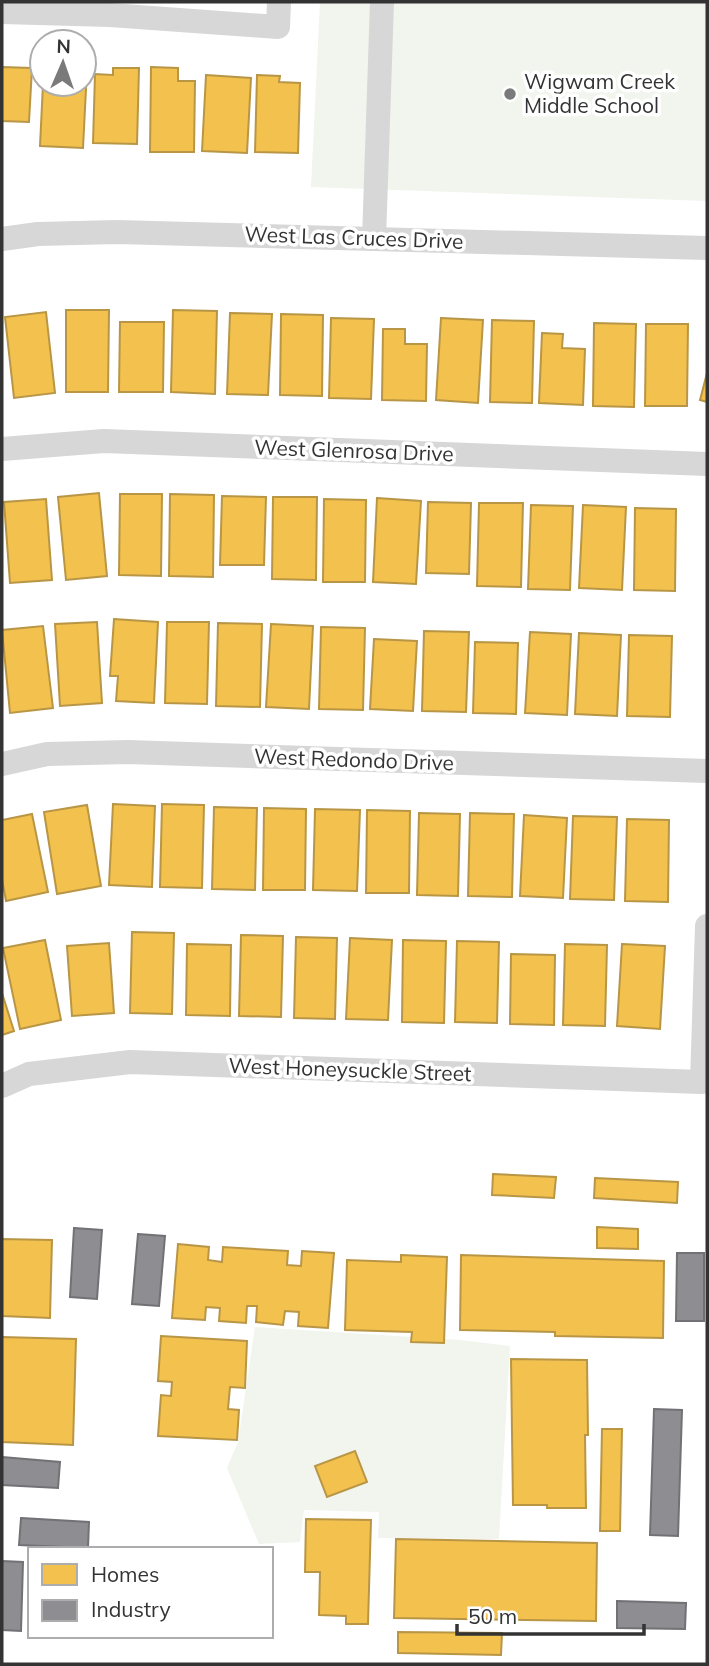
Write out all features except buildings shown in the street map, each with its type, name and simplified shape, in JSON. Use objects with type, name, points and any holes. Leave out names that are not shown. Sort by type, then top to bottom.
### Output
[{"type":"street","points":[[2,12],[110,15],[278,27],[279,2]]},
{"type":"street","points":[[374,239],[382,2]]},
{"type":"street","name":"West Las Cruces Drive","points":[[2,239],[38,234],[117,232],[707,248]]},
{"type":"street","name":"West Glenrosa Drive","points":[[2,449],[104,441],[707,464]]},
{"type":"street","name":"West Redondo Drive","points":[[2,764],[47,754],[128,752],[707,771]]},
{"type":"street","name":"West Honeysuckle Street","points":[[2,1086],[29,1074],[130,1062],[702,1082],[707,926]]},
{"type":"shaded area","name":"Wigwam Creek Middle School","points":[[320,2],[707,2],[707,201],[311,187]]},
{"type":"shaded area","points":[[255,1327],[460,1340],[510,1346],[499,1539],[378,1538],[379,1512],[304,1510],[300,1542],[259,1544],[227,1468],[238,1442]]},
{"type":"place","name":"Wigwam Creek Middle School","points":[[510,94]]}]
